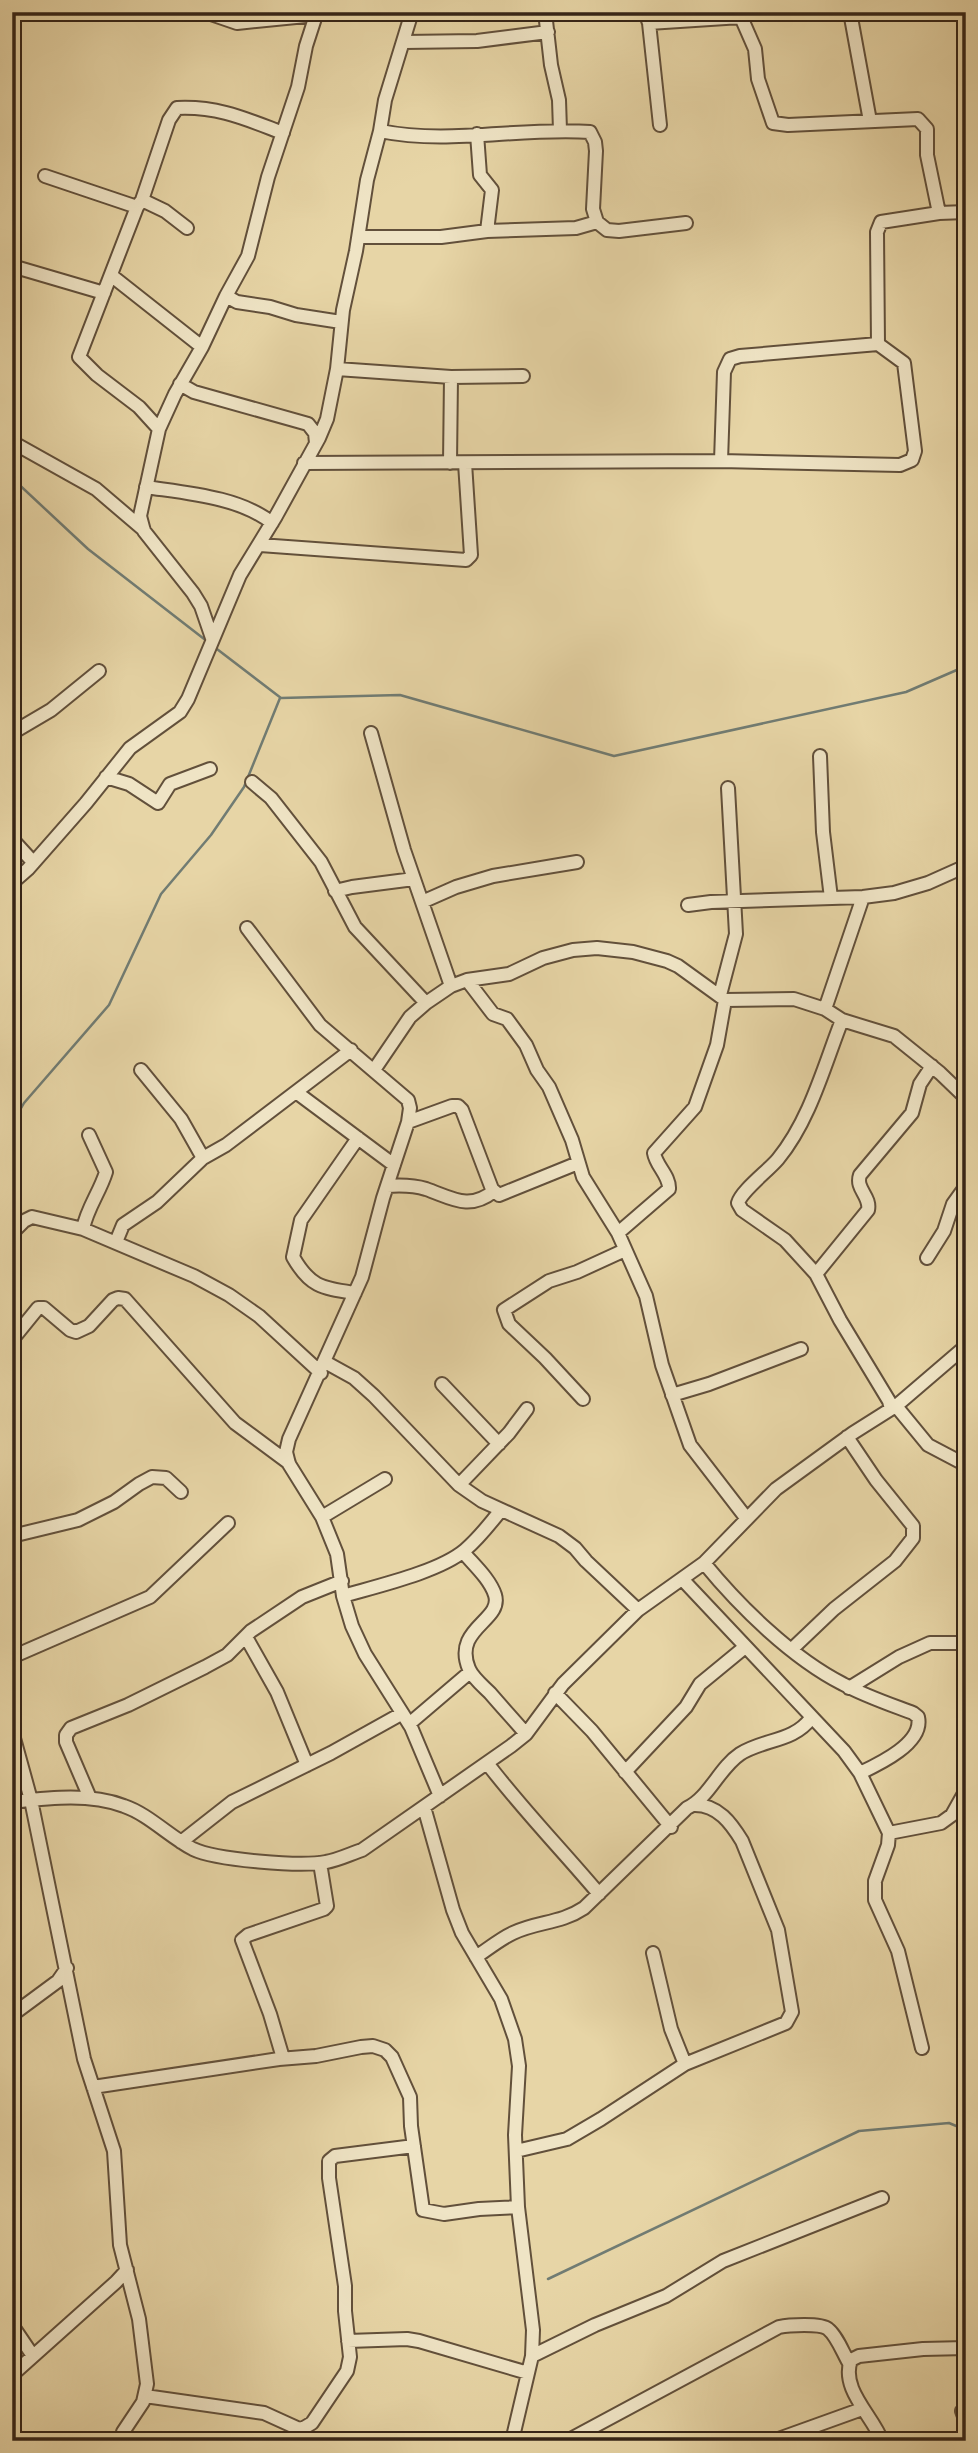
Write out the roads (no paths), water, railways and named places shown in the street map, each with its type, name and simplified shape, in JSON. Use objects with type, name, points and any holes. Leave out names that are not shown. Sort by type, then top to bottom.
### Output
[{"type":"street","points":[[144,531],[140,516],[159,429],[248,256],[268,177],[296,94],[303,56],[317,13],[237,23],[205,12]]},
{"type":"street","points":[[12,883],[86,803],[130,748],[180,712],[188,699],[240,575],[260,545],[316,443],[327,419],[337,369],[341,322],[359,237],[367,180],[385,100],[412,12]]},
{"type":"street","points":[[545,12],[551,65],[559,100],[560,130]]},
{"type":"street","points":[[850,12],[870,121]]},
{"type":"street","points":[[660,125],[647,18],[742,15],[755,49],[758,79],[774,123],[788,125],[918,119],[927,129],[927,155],[939,213]]},
{"type":"street","points":[[404,42],[477,41],[548,32]]},
{"type":"street","points":[[159,429],[139,407],[90,369],[79,357],[169,120],[177,108],[203,106],[283,133]]},
{"type":"street","points":[[380,131],[410,137],[560,130],[590,132],[595,142],[593,209],[597,222],[607,230],[619,231],[686,223]]},
{"type":"street","points":[[477,134],[480,175],[492,190],[487,231]]},
{"type":"street","points":[[45,176],[165,211],[187,228]]},
{"type":"street","points":[[878,344],[877,232],[881,222],[939,213],[966,212]]},
{"type":"street","points":[[359,237],[441,237],[487,231],[576,228],[597,222]]},
{"type":"street","points":[[12,266],[104,293]]},
{"type":"street","points":[[111,276],[202,346]]},
{"type":"street","points":[[226,296],[237,302],[341,322]]},
{"type":"street","points":[[304,463],[720,461],[900,465],[912,460],[915,451],[904,363],[878,344],[730,359],[724,372],[720,461]]},
{"type":"street","points":[[337,369],[451,377],[523,376]]},
{"type":"street","points":[[450,463],[451,377]]},
{"type":"street","points":[[180,384],[194,392],[308,424],[315,433],[316,443]]},
{"type":"street","points":[[12,442],[96,489],[144,531],[193,593],[201,606],[212,638]]},
{"type":"street","points":[[260,545],[466,560],[471,555],[465,463]]},
{"type":"street","points":[[146,487],[191,493],[251,509],[272,523]]},
{"type":"street","points":[[12,733],[51,710],[99,671]]},
{"type":"street","points":[[371,733],[404,850],[451,986]]},
{"type":"street","points":[[820,755],[823,831],[831,898]]},
{"type":"street","points":[[106,777],[129,784],[158,803],[170,784],[210,769]]},
{"type":"street","points":[[252,782],[271,798],[321,862],[355,927],[426,1003]]},
{"type":"street","points":[[618,1233],[668,1191],[669,1183],[654,1153],[695,1107],[717,1045],[723,997],[736,934],[728,788]]},
{"type":"street","points":[[12,839],[33,862]]},
{"type":"street","points":[[422,902],[456,887],[494,876],[578,862]]},
{"type":"street","points":[[688,905],[863,897],[894,893],[928,883],[966,866]]},
{"type":"street","points":[[335,891],[414,879]]},
{"type":"street","points":[[825,1009],[863,897]]},
{"type":"street","points":[[247,928],[320,1025],[408,1100],[410,1108],[362,1277],[289,1439],[286,1452],[289,1464],[322,1517],[337,1554],[343,1596],[352,1626],[365,1654],[405,1719],[440,1796]]},
{"type":"street","points":[[374,1070],[411,1017],[451,986],[467,980],[509,974],[543,958],[573,950],[597,948],[633,952],[667,961],[723,997],[794,999],[825,1009],[842,1020],[894,1036],[966,1098]]},
{"type":"street","points":[[467,980],[493,1014],[507,1019],[526,1045],[537,1070],[554,1097],[572,1140],[583,1177],[618,1233],[646,1296],[662,1366],[695,1453],[747,1518]]},
{"type":"street","points":[[842,1020],[809,1107],[793,1137],[772,1165],[741,1194],[738,1203],[742,1210],[785,1241],[816,1274],[840,1320],[893,1408],[928,1445],[966,1465]]},
{"type":"street","points":[[116,1242],[123,1225],[157,1202],[203,1158],[226,1145],[351,1050]]},
{"type":"street","points":[[816,1274],[868,1210],[868,1200],[859,1185],[860,1175],[912,1113],[920,1084],[932,1066]]},
{"type":"street","points":[[141,1070],[181,1119],[203,1158]]},
{"type":"street","points":[[296,1092],[394,1165]]},
{"type":"street","points":[[408,1122],[458,1106],[462,1110],[494,1191],[502,1195],[578,1163]]},
{"type":"street","points":[[83,1229],[85,1216],[106,1172],[89,1135]]},
{"type":"street","points":[[355,1293],[329,1289],[304,1277],[293,1258],[302,1220],[358,1138]]},
{"type":"street","points":[[387,1186],[407,1185],[471,1203],[485,1199],[494,1191]]},
{"type":"street","points":[[927,1258],[944,1231],[953,1204],[966,1186]]},
{"type":"street","points":[[12,1233],[23,1221],[32,1217],[83,1229],[194,1276],[229,1295],[323,1367],[354,1378],[459,1485],[482,1501],[559,1536],[575,1548],[586,1562],[638,1610]]},
{"type":"street","points":[[583,1399],[509,1324],[504,1310],[549,1281],[577,1272],[625,1250]]},
{"type":"street","points":[[12,1340],[38,1308],[44,1308],[76,1332],[89,1326],[113,1300],[125,1299],[235,1423],[289,1464]]},
{"type":"street","points":[[12,1802],[90,1798],[128,1807],[181,1842],[224,1859],[320,1863],[362,1850],[526,1734],[555,1693],[601,1644],[638,1610],[704,1563],[776,1489],[847,1437],[893,1408],[966,1346]]},
{"type":"street","points":[[673,1395],[801,1349]]},
{"type":"street","points":[[442,1384],[499,1444]]},
{"type":"street","points":[[459,1485],[499,1444],[527,1409]]},
{"type":"street","points":[[792,1648],[834,1609],[895,1561],[913,1538],[913,1526],[876,1480],[847,1437]]},
{"type":"street","points":[[12,1536],[78,1520],[114,1502],[139,1483],[152,1477],[166,1478],[181,1492]]},
{"type":"street","points":[[322,1517],[385,1479]]},
{"type":"street","points":[[343,1596],[427,1569],[463,1552],[501,1510]]},
{"type":"street","points":[[12,1657],[150,1597],[228,1523]]},
{"type":"street","points":[[463,1552],[492,1588],[496,1602],[493,1611],[473,1630],[469,1638],[466,1657],[470,1672],[526,1734]]},
{"type":"street","points":[[704,1563],[742,1606],[792,1648],[849,1688],[913,1713],[919,1723],[908,1743],[892,1756],[860,1773]]},
{"type":"street","points":[[683,1580],[844,1751],[860,1773],[889,1833],[888,1845],[875,1881],[875,1900],[898,1951],[922,2048]]},
{"type":"street","points":[[90,1798],[66,1742],[66,1735],[71,1728],[128,1705],[205,1667],[227,1655],[269,1618],[302,1597],[342,1581]]},
{"type":"street","points":[[246,1637],[276,1692],[307,1765]]},
{"type":"street","points":[[849,1688],[899,1657],[930,1643],[966,1643]]},
{"type":"street","points":[[625,1772],[687,1707],[700,1684],[745,1647]]},
{"type":"street","points":[[181,1842],[232,1802],[405,1719],[470,1672]]},
{"type":"street","points":[[555,1693],[592,1731],[671,1827]]},
{"type":"street","points":[[695,1805],[737,1756],[795,1734],[805,1727],[811,1718]]},
{"type":"street","points":[[12,1731],[31,1800],[67,1968],[76,2024],[114,2151],[120,2245],[139,2319],[147,2384],[138,2413],[123,2432],[122,2441]]},
{"type":"street","points":[[487,1763],[520,1805],[599,1894]]},
{"type":"street","points":[[889,1833],[949,1819],[966,1790]]},
{"type":"street","points":[[476,1957],[512,1933],[538,1924],[570,1918],[671,1827],[687,1808],[695,1805],[707,1806],[718,1812],[742,1841],[778,1930],[792,2012],[786,2022],[756,2037],[685,2064],[567,2139],[516,2151]]},
{"type":"street","points":[[424,1807],[453,1910],[462,1933],[501,1999],[512,2025],[519,2066],[516,2151],[518,2207],[533,2330],[532,2356],[512,2441]]},
{"type":"street","points":[[283,2058],[270,2014],[242,1940],[248,1935],[324,1909],[327,1899],[320,1863]]},
{"type":"street","points":[[653,1953],[671,2029],[685,2064]]},
{"type":"street","points":[[12,2015],[58,1981],[67,1968]]},
{"type":"street","points":[[93,2087],[373,2046],[392,2057],[410,2097],[414,2146],[425,2211],[444,2214],[518,2207]]},
{"type":"street","points":[[145,2396],[264,2413],[302,2429],[312,2423],[347,2371],[350,2357],[345,2286],[329,2178],[329,2161],[335,2156],[414,2146]]},
{"type":"street","points":[[532,2356],[595,2325],[666,2296],[723,2261],[882,2198]]},
{"type":"street","points":[[12,2375],[127,2270]]},
{"type":"street","points":[[12,2325],[33,2356]]},
{"type":"street","points":[[567,2441],[779,2327],[788,2325],[829,2329],[849,2363],[853,2387],[862,2409],[875,2423],[882,2441]]},
{"type":"street","points":[[348,2341],[419,2341],[528,2373]]},
{"type":"street","points":[[849,2363],[859,2357],[923,2349],[966,2348]]},
{"type":"street","points":[[773,2441],[862,2409]]},
{"type":"waterway","points":[[12,478],[88,549],[208,642]]},
{"type":"waterway","points":[[213,646],[281,698],[400,695],[614,756],[906,692],[966,666]]},
{"type":"waterway","points":[[12,1124],[24,1103],[109,1005],[161,894],[211,835],[244,787],[280,698]]},
{"type":"waterway","points":[[548,2279],[859,2131],[949,2123],[966,2130]]}]
